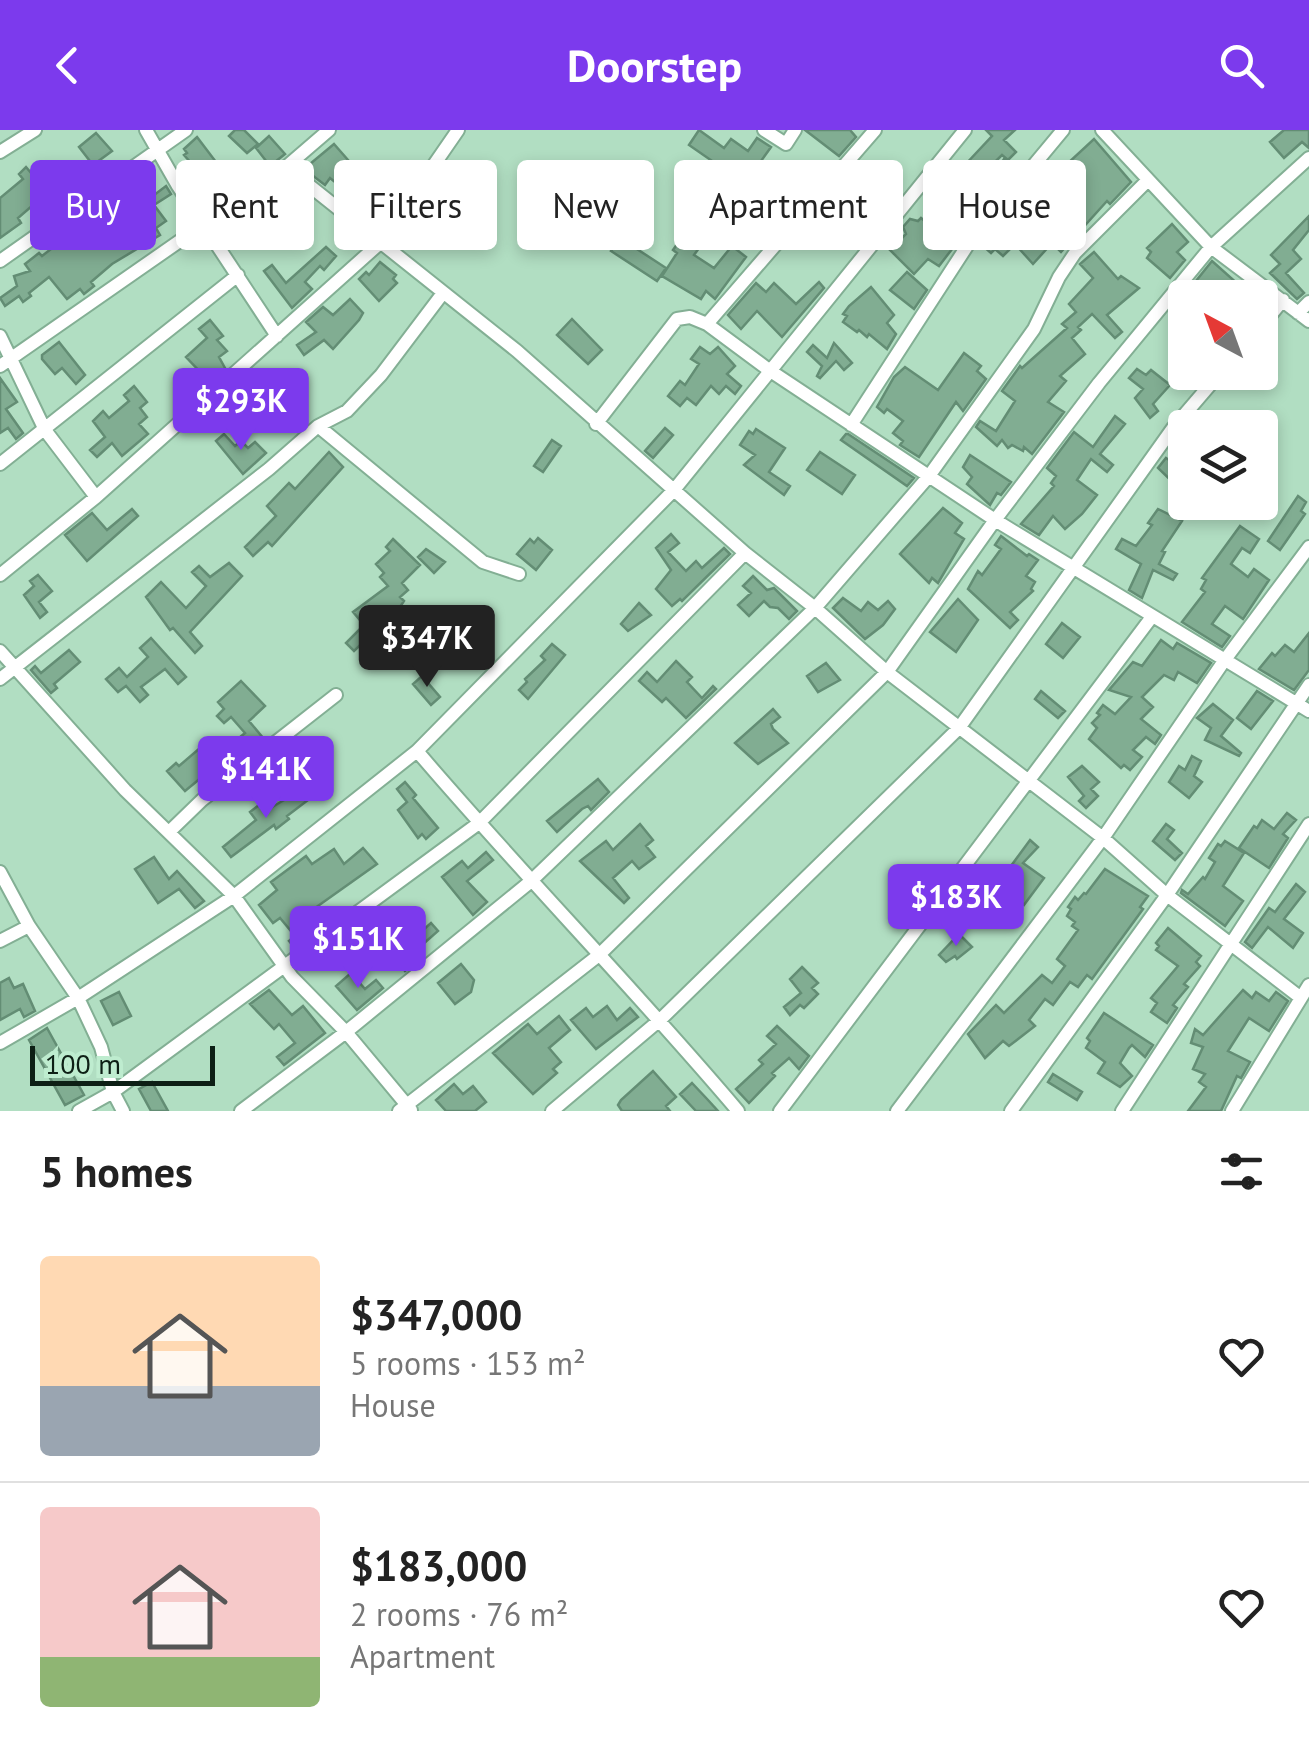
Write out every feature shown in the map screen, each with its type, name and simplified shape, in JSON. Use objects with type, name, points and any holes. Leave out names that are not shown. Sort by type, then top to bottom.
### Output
[{"type":"street","points":[[0,152],[35,130]]},
{"type":"street","points":[[146,130],[176,179]]},
{"type":"street","points":[[0,261],[186,130]]},
{"type":"street","points":[[294,160],[328,130]]},
{"type":"street","points":[[437,160],[458,130]]},
{"type":"street","points":[[764,130],[786,144],[795,130]]},
{"type":"street","points":[[707,324],[875,130]]},
{"type":"street","points":[[0,1043],[78,998],[234,896],[417,751],[674,490],[966,130]]},
{"type":"street","points":[[851,425],[970,243],[1062,130]]},
{"type":"street","points":[[1102,130],[1211,247],[1303,317],[1309,302]]},
{"type":"street","points":[[0,651],[124,790],[234,896],[302,990],[346,1032],[406,1109],[599,955],[887,672],[1099,383],[1211,247],[1309,158]]},
{"type":"street","points":[[241,1111],[346,1032],[530,882],[815,608],[928,476],[1034,330],[1065,265],[1147,181]]},
{"type":"street","points":[[314,190],[334,206]]},
{"type":"street","points":[[6,362],[176,242]]},
{"type":"street","points":[[221,250],[278,336]]},
{"type":"street","points":[[0,575],[96,497],[372,250]]},
{"type":"street","points":[[389,250],[518,351],[596,424],[887,672],[1103,838],[1167,895],[1301,998]]},
{"type":"street","points":[[0,464],[238,275]]},
{"type":"street","points":[[0,679],[269,470],[318,426],[347,411],[381,375],[443,293]]},
{"type":"street","points":[[1278,307],[1284,300]]},
{"type":"street","points":[[596,424],[677,319],[685,316],[707,324],[769,370],[1074,571],[1309,711]]},
{"type":"street","points":[[0,336],[6,362],[44,430],[96,497]]},
{"type":"street","points":[[552,1111],[660,1019],[959,728],[1173,428],[1206,390]]},
{"type":"street","points":[[318,426],[482,562],[519,574]]},
{"type":"street","points":[[897,1111],[1103,838],[1224,661],[1309,547]]},
{"type":"street","points":[[79,1111],[113,1092],[479,824],[745,553]]},
{"type":"street","points":[[780,1111],[1151,618]]},
{"type":"street","points":[[1014,1110],[1167,895],[1309,684]]},
{"type":"street","points":[[170,831],[202,800],[336,695]]},
{"type":"street","points":[[417,751],[530,882],[660,1019],[738,1111]]},
{"type":"street","points":[[1122,1111],[1309,824]]},
{"type":"street","points":[[0,872],[78,998],[101,1047],[113,1092],[123,1111]]},
{"type":"street","points":[[0,942],[30,926]]},
{"type":"street","points":[[1232,1111],[1309,986]]},
{"type":"building","points":[[235,130],[244,130],[258,144],[247,153],[229,136]]},
{"type":"building","points":[[699,130],[724,148],[731,139],[748,151],[757,138],[771,147],[762,160],[711,160],[689,145]]},
{"type":"building","points":[[805,130],[850,130],[856,137],[839,156]]},
{"type":"building","points":[[986,130],[1015,130],[1004,140],[1016,152],[1008,160],[1002,155],[997,160],[970,160],[992,136]]},
{"type":"building","points":[[1284,130],[1309,130],[1309,148],[1302,142],[1284,158],[1270,142]]},
{"type":"building","points":[[96,133],[112,151],[100,160],[89,160],[79,147]]},
{"type":"building","points":[[269,136],[285,154],[278,160],[265,160],[256,148]]},
{"type":"building","points":[[197,137],[214,160],[188,160],[184,149]]},
{"type":"building","points":[[1094,139],[1131,182],[1086,224],[1086,160],[1071,160]]},
{"type":"building","points":[[334,144],[348,160],[334,160],[334,181],[330,178],[325,185],[314,177],[314,161]]},
{"type":"building","points":[[26,167],[30,172],[30,208],[18,218],[21,223],[0,238],[0,198],[23,179],[19,174]]},
{"type":"building","points":[[166,186],[171,194],[156,204],[156,194]]},
{"type":"building","points":[[156,208],[166,221],[156,228]]},
{"type":"building","points":[[1309,216],[1309,230],[1293,250],[1301,259],[1286,273],[1304,293],[1297,299],[1270,273],[1280,264],[1271,255]]},
{"type":"building","points":[[921,218],[923,250],[951,250],[939,266],[928,259],[914,274],[890,250],[903,250],[903,227],[910,219]]},
{"type":"building","points":[[1172,224],[1188,242],[1177,252],[1185,260],[1170,278],[1147,258],[1151,252],[1147,248]]},
{"type":"building","points":[[326,247],[336,256],[324,270],[320,266],[305,282],[312,289],[292,308],[264,271],[272,265],[286,283]]},
{"type":"building","points":[[50,250],[135,250],[91,282],[94,286],[84,294],[80,289],[67,299],[49,277],[23,302],[19,296],[5,306],[0,298],[17,286],[14,276],[30,271],[25,264],[39,253],[42,256]]},
{"type":"building","points":[[638,250],[666,268],[657,281],[611,251]]},
{"type":"building","points":[[673,250],[698,250],[694,255],[714,268],[729,250],[737,250],[746,257],[715,299],[706,291],[701,299],[662,276],[677,253]]},
{"type":"building","points":[[1020,250],[1046,250],[1033,264]]},
{"type":"building","points":[[1094,252],[1118,279],[1121,276],[1139,288],[1107,315],[1122,332],[1115,338],[1092,314],[1072,338],[1085,354],[1060,376],[1066,381],[1048,402],[1064,412],[1032,454],[1024,447],[1023,451],[1012,445],[1008,448],[1002,440],[997,446],[976,427],[980,421],[996,431],[1015,401],[1002,391],[1020,366],[1067,328],[1062,324],[1076,312],[1069,304],[1093,278],[1080,264]]},
{"type":"building","points":[[1212,261],[1233,280],[1197,280]]},
{"type":"building","points":[[380,262],[396,275],[393,279],[397,283],[379,301],[359,279],[366,272],[369,275]]},
{"type":"building","points":[[907,272],[927,290],[914,309],[890,290]]},
{"type":"building","points":[[819,282],[824,288],[782,337],[757,311],[741,329],[728,315],[756,283],[766,292],[774,283],[796,304]]},
{"type":"building","points":[[871,287],[894,315],[887,323],[896,334],[887,349],[869,334],[867,337],[843,322],[849,306]]},
{"type":"building","points":[[350,299],[363,313],[359,320],[333,349],[324,340],[304,355],[297,345],[316,332],[306,322],[323,307],[333,315]]},
{"type":"building","points":[[572,319],[602,350],[588,364],[557,335]]},
{"type":"building","points":[[210,320],[223,336],[217,340],[227,351],[219,357],[225,368],[208,380],[186,357],[207,338],[199,329]]},
{"type":"building","points":[[59,342],[85,375],[76,384],[62,368],[55,374],[42,359]]},
{"type":"building","points":[[834,343],[852,363],[844,370],[836,361],[820,378],[817,376],[822,366],[807,352],[813,345],[827,358]]},
{"type":"building","points":[[700,347],[710,354],[718,347],[735,366],[727,374],[741,386],[735,394],[726,386],[719,394],[711,386],[696,405],[687,398],[680,406],[668,396],[680,381],[685,385],[699,364],[691,359]]},
{"type":"building","points":[[964,353],[981,366],[977,371],[986,379],[963,411],[956,402],[919,457],[900,445],[903,441],[893,433],[903,421],[877,407],[894,377],[905,367],[938,390]]},
{"type":"building","points":[[1137,369],[1146,375],[1151,370],[1168,383],[1153,404],[1158,411],[1150,418],[1135,398],[1143,389],[1129,378]]},
{"type":"building","points":[[0,378],[17,402],[6,409],[23,433],[16,439],[8,428],[0,433]]},
{"type":"building","points":[[134,386],[147,402],[140,408],[147,417],[139,424],[148,434],[122,456],[112,443],[97,457],[90,450],[105,437],[93,421],[103,411],[109,418],[129,401],[124,395]]},
{"type":"building","points":[[1115,416],[1125,424],[1100,454],[1113,465],[1107,472],[1091,459],[1077,480],[1097,495],[1082,514],[1065,529],[1053,516],[1039,535],[1021,524],[1054,486],[1051,483],[1056,476],[1047,468],[1074,432],[1093,447]]},
{"type":"building","points":[[665,428],[673,435],[653,458],[645,451]]},
{"type":"building","points":[[756,429],[785,448],[769,472],[790,486],[784,495],[744,465],[755,455],[740,445],[749,431],[753,434]]},
{"type":"building","points":[[224,434],[235,446],[241,441],[248,448],[255,442],[266,453],[243,474],[216,441]]},
{"type":"building","points":[[846,434],[914,478],[907,486],[841,440]]},
{"type":"building","points":[[552,440],[561,446],[543,472],[534,466]]},
{"type":"building","points":[[329,452],[343,467],[272,546],[268,542],[253,556],[245,547],[276,516],[267,506],[289,483],[295,489]]},
{"type":"building","points":[[820,452],[855,475],[842,494],[807,470]]},
{"type":"building","points":[[970,455],[1011,482],[990,505],[967,484],[972,477],[963,467]]},
{"type":"building","points":[[1168,459],[1168,478],[1158,468]]},
{"type":"building","points":[[1298,496],[1306,502],[1301,511],[1305,514],[1280,550],[1268,541]]},
{"type":"building","points":[[943,508],[962,523],[955,533],[964,539],[938,583],[932,578],[929,583],[900,554]]},
{"type":"building","points":[[132,509],[138,516],[87,561],[65,535],[92,513],[107,530]]},
{"type":"building","points":[[1158,509],[1168,514],[1168,520],[1182,521],[1162,551],[1165,552],[1159,564],[1177,574],[1173,580],[1153,570],[1142,598],[1129,590],[1141,564],[1116,549],[1122,539],[1136,546],[1152,525],[1148,523]]},
{"type":"building","points":[[1240,526],[1259,539],[1250,553],[1242,548],[1231,564],[1248,577],[1254,569],[1269,580],[1243,619],[1225,606],[1212,624],[1230,636],[1222,647],[1182,622],[1205,592],[1201,589],[1206,580],[1202,578]]},
{"type":"building","points":[[671,534],[679,543],[668,552],[686,571],[696,561],[702,568],[724,548],[730,554],[672,606],[656,589],[671,570],[656,548]]},
{"type":"building","points":[[1001,536],[1038,560],[1026,576],[1035,582],[1033,591],[1010,612],[1018,620],[1010,628],[968,589],[978,571],[982,575],[1001,549],[995,545]]},
{"type":"building","points":[[538,538],[552,550],[536,570],[517,554],[530,539],[534,543]]},
{"type":"building","points":[[393,539],[420,565],[402,583],[408,590],[400,597],[404,601],[400,607],[354,651],[346,643],[364,625],[353,612],[388,586],[376,564],[390,551],[386,547]]},
{"type":"building","points":[[426,549],[445,562],[434,573],[418,557]]},
{"type":"building","points":[[229,563],[242,576],[190,632],[202,646],[195,653],[173,628],[170,630],[146,597],[161,582],[186,608],[206,586],[192,572],[199,566],[210,577]]},
{"type":"building","points":[[38,575],[52,591],[39,602],[47,612],[40,618],[24,595],[34,586],[30,581]]},
{"type":"building","points":[[753,576],[767,590],[774,588],[797,611],[789,619],[764,601],[749,616],[738,605],[751,593],[743,586]]},
{"type":"building","points":[[843,598],[861,611],[868,602],[878,610],[888,601],[895,609],[865,639],[833,608]]},
{"type":"building","points":[[958,599],[978,620],[956,652],[930,632]]},
{"type":"building","points":[[639,603],[651,615],[628,631],[621,624]]},
{"type":"building","points":[[1062,623],[1080,637],[1063,658],[1046,644]]},
{"type":"building","points":[[1309,633],[1309,670],[1294,690],[1259,669],[1285,645],[1294,652]]},
{"type":"building","points":[[151,638],[186,677],[178,684],[165,669],[141,687],[148,695],[140,702],[126,686],[118,692],[106,679],[119,668],[127,677],[148,657],[140,648]]},
{"type":"building","points":[[1161,640],[1173,649],[1177,643],[1211,663],[1197,683],[1178,672],[1174,680],[1164,675],[1142,697],[1153,707],[1141,719],[1161,735],[1155,744],[1146,737],[1133,750],[1142,757],[1130,770],[1124,765],[1121,768],[1089,739],[1097,728],[1092,723],[1103,705],[1115,714],[1131,697],[1109,690],[1133,662],[1142,666]]},
{"type":"building","points":[[552,644],[565,655],[528,699],[519,690],[545,660],[541,656]]},
{"type":"building","points":[[69,650],[80,662],[54,684],[57,688],[51,693],[31,670],[35,666],[41,673]]},
{"type":"building","points":[[676,661],[692,677],[687,682],[702,698],[713,686],[716,689],[686,718],[666,698],[662,702],[639,681],[647,672],[657,682]]},
{"type":"building","points":[[826,663],[840,680],[818,692],[807,676]]},
{"type":"building","points":[[422,676],[440,697],[431,705],[413,684]]},
{"type":"building","points":[[241,681],[265,706],[249,721],[264,739],[256,745],[251,739],[233,755],[227,748],[245,733],[231,717],[224,723],[217,716],[224,709],[218,702]]},
{"type":"building","points":[[1041,691],[1065,711],[1058,718],[1035,699]]},
{"type":"building","points":[[1257,691],[1273,701],[1251,729],[1237,718]]},
{"type":"building","points":[[1213,704],[1233,720],[1221,736],[1241,753],[1239,756],[1205,740],[1211,728],[1197,718]]},
{"type":"building","points":[[773,709],[780,717],[771,724],[773,729],[788,743],[758,764],[735,743]]},
{"type":"building","points":[[207,742],[228,767],[214,778],[208,772],[185,791],[167,771]]},
{"type":"building","points":[[1192,756],[1201,761],[1194,776],[1202,782],[1189,798],[1169,782],[1179,766],[1185,770]]},
{"type":"building","points":[[1082,766],[1099,782],[1091,789],[1098,796],[1086,808],[1079,801],[1084,796],[1068,777]]},
{"type":"building","points":[[598,779],[609,792],[591,810],[588,806],[582,809],[557,832],[547,821]]},
{"type":"building","points":[[405,782],[438,828],[426,839],[422,834],[418,838],[398,810],[407,802],[397,789]]},
{"type":"building","points":[[301,790],[308,800],[287,816],[289,819],[276,829],[274,825],[231,857],[223,847],[256,820],[250,812],[263,802],[269,809]]},
{"type":"building","points":[[1287,813],[1296,820],[1283,834],[1288,838],[1269,868],[1239,848],[1262,820],[1274,829]]},
{"type":"building","points":[[640,824],[653,840],[646,846],[655,857],[639,869],[632,861],[613,878],[629,898],[624,903],[580,861],[606,841],[613,850]]},
{"type":"building","points":[[1166,824],[1174,830],[1167,839],[1182,853],[1175,860],[1153,841]]},
{"type":"building","points":[[1030,840],[1038,847],[1023,863],[1044,878],[1024,905],[1018,900],[1001,918],[988,908],[977,921],[957,903],[961,900],[958,897],[973,879],[984,885],[1004,866],[1008,870]]},
{"type":"building","points":[[1225,841],[1244,853],[1223,886],[1243,901],[1225,926],[1181,893],[1182,890],[1188,894],[1205,879],[1215,862],[1209,858],[1218,844],[1221,846]]},
{"type":"building","points":[[363,848],[377,864],[308,913],[319,928],[294,947],[289,941],[295,936],[280,918],[273,923],[259,905],[277,890],[271,882],[306,856],[312,864],[334,849],[344,864]]},
{"type":"building","points":[[486,852],[493,860],[467,881],[487,902],[473,915],[442,877],[462,861],[468,868]]},
{"type":"building","points":[[154,857],[169,879],[177,871],[204,901],[195,908],[179,889],[158,903],[135,869]]},
{"type":"building","points":[[1105,869],[1148,896],[1140,907],[1143,909],[1092,979],[1087,975],[1078,987],[1070,982],[1053,1005],[1045,999],[1029,1020],[1035,1026],[1009,1046],[1003,1041],[985,1058],[968,1034],[996,1005],[1004,1013],[1042,975],[1052,983],[1065,966],[1057,959],[1078,930],[1067,916],[1071,909],[1068,907],[1075,897],[1078,900],[1086,894]]},
{"type":"building","points":[[1296,884],[1305,892],[1284,919],[1303,933],[1293,948],[1268,927],[1252,948],[1245,942],[1269,908],[1275,912]]},
{"type":"building","points":[[369,917],[412,965],[405,971],[384,946],[363,961],[355,952],[372,938],[359,923]]},
{"type":"building","points":[[413,922],[422,931],[431,923],[438,931],[421,946],[406,928]]},
{"type":"building","points":[[1168,928],[1201,956],[1196,962],[1200,966],[1184,984],[1188,987],[1173,1005],[1177,1008],[1167,1023],[1151,1012],[1157,1003],[1151,998],[1178,966],[1156,950],[1156,943]]},
{"type":"building","points":[[959,934],[972,947],[946,962],[939,955]]},
{"type":"building","points":[[461,964],[474,980],[471,992],[455,1004],[438,983]]},
{"type":"building","points":[[802,967],[818,983],[812,988],[818,994],[790,1015],[784,1007],[801,993],[790,979]]},
{"type":"building","points":[[351,973],[365,989],[376,980],[383,988],[357,1010],[336,986]]},
{"type":"building","points":[[9,978],[14,988],[23,984],[35,1011],[24,1017],[20,1009],[0,1020],[0,983]]},
{"type":"building","points":[[269,990],[292,1015],[303,1006],[325,1033],[284,1065],[277,1057],[295,1043],[279,1024],[274,1029],[250,1004]]},
{"type":"building","points":[[1243,990],[1252,998],[1256,992],[1269,1001],[1276,992],[1288,1001],[1269,1031],[1249,1018],[1228,1051],[1250,1062],[1241,1078],[1237,1076],[1221,1111],[1188,1111],[1206,1087],[1199,1082],[1205,1074],[1193,1069],[1203,1047],[1191,1043],[1195,1029],[1203,1035]]},
{"type":"building","points":[[119,992],[131,1016],[113,1025],[101,1001]]},
{"type":"building","points":[[607,1006],[617,1020],[630,1008],[638,1017],[596,1049],[571,1020],[586,1008],[593,1017]]},
{"type":"building","points":[[1104,1013],[1153,1045],[1145,1057],[1132,1045],[1129,1048],[1120,1063],[1132,1076],[1120,1087],[1098,1073],[1105,1062],[1086,1048],[1090,1041],[1087,1038]]},
{"type":"building","points":[[559,1016],[570,1030],[549,1048],[561,1062],[553,1069],[557,1073],[533,1094],[493,1053],[528,1024],[537,1034]]},
{"type":"building","points":[[777,1026],[809,1056],[799,1069],[789,1058],[749,1103],[736,1089],[763,1064],[759,1060],[776,1044],[767,1036]]},
{"type":"building","points":[[47,1028],[84,1095],[65,1105],[29,1040]]},
{"type":"building","points":[[653,1071],[676,1097],[666,1106],[670,1111],[622,1111],[618,1105],[621,1100]]},
{"type":"building","points":[[1053,1074],[1082,1092],[1077,1100],[1048,1082]]},
{"type":"building","points":[[152,1082],[168,1111],[151,1111],[139,1089]]},
{"type":"building","points":[[692,1083],[718,1111],[696,1111],[680,1094]]},
{"type":"building","points":[[454,1084],[463,1094],[473,1086],[486,1102],[475,1111],[446,1111],[436,1100]]}]
